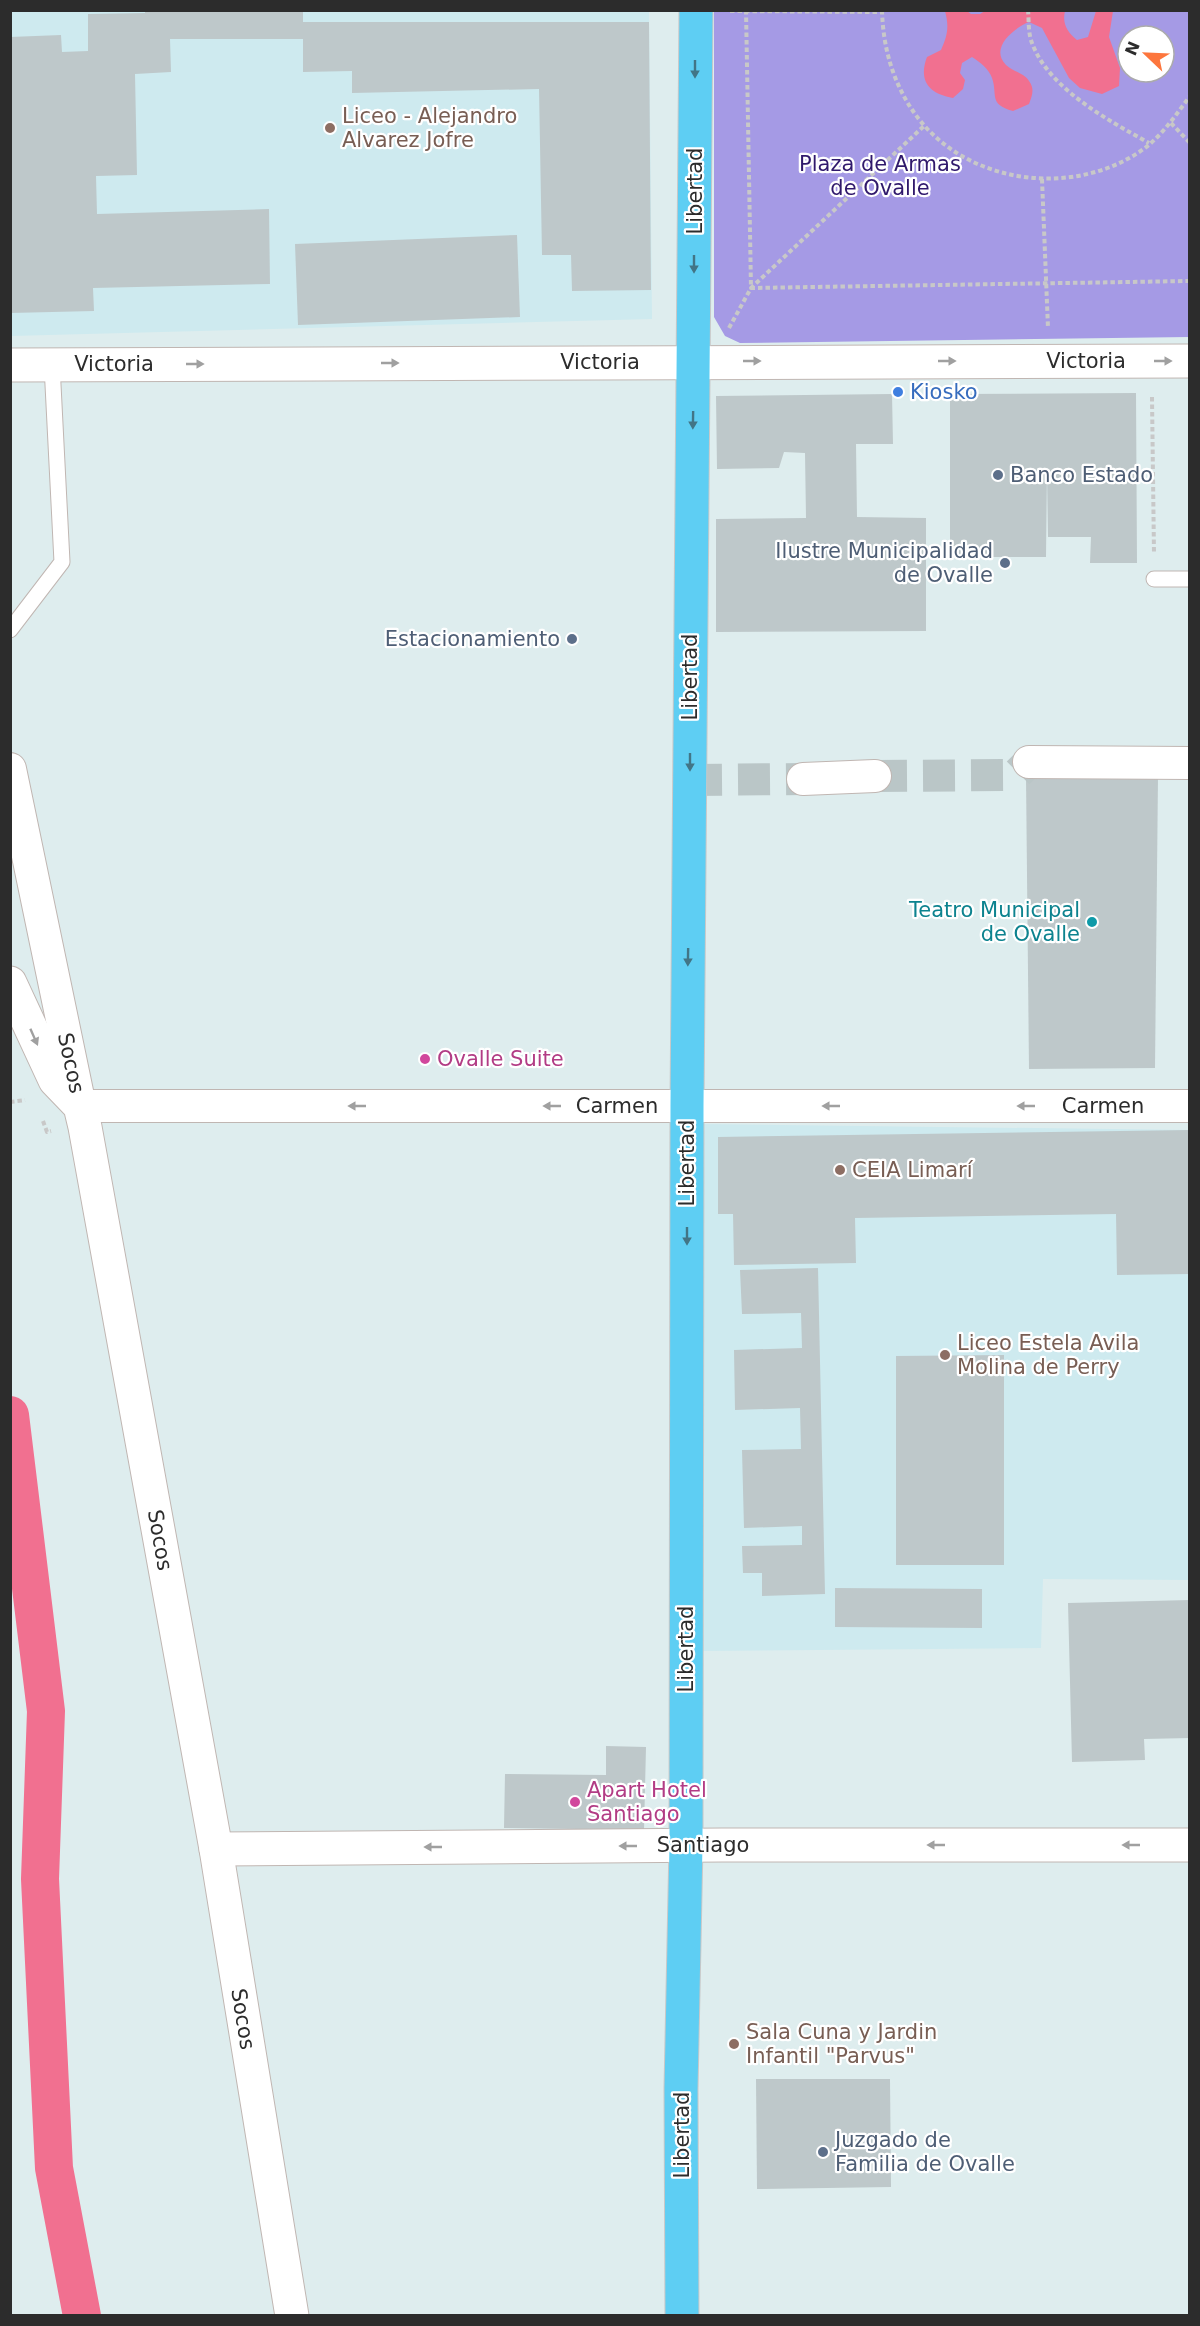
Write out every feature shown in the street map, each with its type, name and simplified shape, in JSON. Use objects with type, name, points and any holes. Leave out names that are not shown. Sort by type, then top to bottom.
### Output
[{"type":"main road","name":"Libertad","points":[[682,2316],[681,2089],[686,1845],[687,1106],[696,10]]},
{"type":"street","name":"Victoria","points":[[10,365],[1190,361]]},
{"type":"street","points":[[1029,762],[1190,763]]},
{"type":"street","name":"Socos","points":[[10,769],[80,1106],[216,1849],[292,2316]]},
{"type":"street","points":[[803,779],[875,776]]},
{"type":"street","points":[[10,983],[56,1080],[80,1106]]},
{"type":"street","name":"Carmen","points":[[80,1106],[1190,1106]]},
{"type":"street","name":"Santiago","points":[[216,1849],[686,1845],[1190,1845]]},
{"type":"lane","points":[[10,630],[62,562],[52,364]]},
{"type":"lane","points":[[1154,579],[1190,579]]},
{"type":"path","points":[[727,10],[882,11],[885,49],[897,84],[916,115],[941,141],[972,161],[1006,174],[1042,179],[1079,177],[1114,165],[1149,143],[1171,123],[1190,96]]},
{"type":"path","points":[[1028,10],[1031,40],[1040,61],[1052,75],[1072,95],[1149,143]]},
{"type":"path","points":[[746,11],[751,288]]},
{"type":"path","points":[[1171,123],[1190,143]]},
{"type":"path","points":[[694,361],[725,336],[751,288],[925,125]]},
{"type":"path","points":[[1042,179],[1049,361]]},
{"type":"path","points":[[751,288],[1190,280]]},
{"type":"path","points":[[1152,361],[1154,579]]},
{"type":"shaded area","name":"Liceo - Alejandro Alvarez Jofre","points":[[10,11],[649,11],[652,319],[11,336]]},
{"type":"shaded area","points":[[945,11],[967,11],[971,14],[980,14],[985,11],[1065,11],[1066,27],[1077,40],[1088,37],[1096,11],[1113,11],[1109,37],[1116,57],[1116,84],[1119,86],[1102,94],[1080,88],[1069,78],[1042,28],[1029,22],[1006,39],[1000,52],[1001,59],[1006,65],[1027,78],[1031,84],[1029,104],[1013,111],[1000,105],[995,98],[991,75],[972,57],[962,63],[960,73],[965,80],[963,89],[953,98],[932,90],[925,79],[925,65],[927,57],[941,50],[943,45],[947,31]]},
{"type":"shaded area","name":"Liceo Estela Avila Molina de Perry","points":[[702,1124],[1189,1130],[1189,1580],[1043,1579],[1041,1648],[701,1651]]},
{"type":"green space","name":"Plaza de Armas de Ovalle","points":[[714,11],[1189,11],[1189,337],[740,343],[725,336],[714,317]]},
{"type":"building","points":[[145,10],[303,10],[303,22],[649,22],[651,290],[572,291],[571,255],[542,255],[539,89],[352,93],[352,71],[303,72],[303,39],[170,39],[171,72],[135,74],[137,175],[96,176],[97,214],[269,209],[270,284],[93,288],[94,311],[10,313],[10,37],[61,35],[62,52],[88,51],[88,14],[145,13]]},
{"type":"building","points":[[517,235],[520,317],[298,325],[295,244]]},
{"type":"building","points":[[1136,393],[1137,563],[1090,563],[1091,537],[1048,537],[1047,471],[1046,557],[950,557],[950,394]]},
{"type":"building","points":[[892,394],[893,444],[856,444],[857,517],[926,518],[926,631],[716,632],[716,519],[806,518],[805,453],[784,452],[779,468],[717,469],[716,396]]},
{"type":"building","name":"Teatro Municipal de Ovalle","points":[[1026,776],[1158,776],[1155,1068],[1029,1069]]},
{"type":"building","points":[[1190,1130],[1190,1274],[1117,1275],[1116,1214],[855,1218],[856,1263],[734,1265],[733,1214],[718,1214],[718,1137]]},
{"type":"building","points":[[818,1268],[825,1594],[762,1596],[762,1573],[743,1573],[742,1546],[802,1545],[802,1526],[744,1528],[742,1450],[801,1449],[800,1408],[735,1410],[734,1350],[802,1348],[801,1313],[742,1314],[740,1270]]},
{"type":"building","points":[[1004,1355],[1004,1565],[896,1565],[896,1356]]},
{"type":"building","points":[[835,1588],[982,1589],[982,1628],[835,1627]]},
{"type":"building","points":[[1190,1600],[1190,1738],[1144,1739],[1145,1760],[1072,1762],[1068,1603]]},
{"type":"building","name":"Apart Hotel Santiago","points":[[606,1746],[646,1747],[644,1830],[504,1828],[505,1774],[606,1775]]},
{"type":"building","points":[[756,2079],[890,2079],[891,2187],[757,2189]]},
{"type":"waterway","points":[[10,1415],[46,1711],[40,1879],[54,2168],[82,2316]]},
{"type":"tunnel","points":[[875,776],[1016,775],[1029,762]]},
{"type":"tunnel","points":[[690,780],[803,779]]},
{"type":"place","name":"Liceo - Alejandro Alvarez Jofre","points":[[330,128]]},
{"type":"place","name":"Kiosko","points":[[898,392]]},
{"type":"place","name":"Banco Estado","points":[[998,475]]},
{"type":"place","name":"Ilustre Municipalidad de Ovalle","points":[[1005,563]]},
{"type":"place","name":"Estacionamiento","points":[[572,639]]},
{"type":"place","name":"Teatro Municipal de Ovalle","points":[[1092,922]]},
{"type":"place","name":"Ovalle Suite","points":[[425,1059]]},
{"type":"place","name":"CEIA Limarí","points":[[840,1170]]},
{"type":"place","name":"Liceo Estela Avila Molina de Perry","points":[[945,1355]]},
{"type":"place","name":"Apart Hotel Santiago","points":[[575,1802]]},
{"type":"place","name":"Sala Cuna y Jardin Infantil \"Parvus\"","points":[[734,2044]]},
{"type":"place","name":"Juzgado de Familia de Ovalle","points":[[823,2152]]}]
